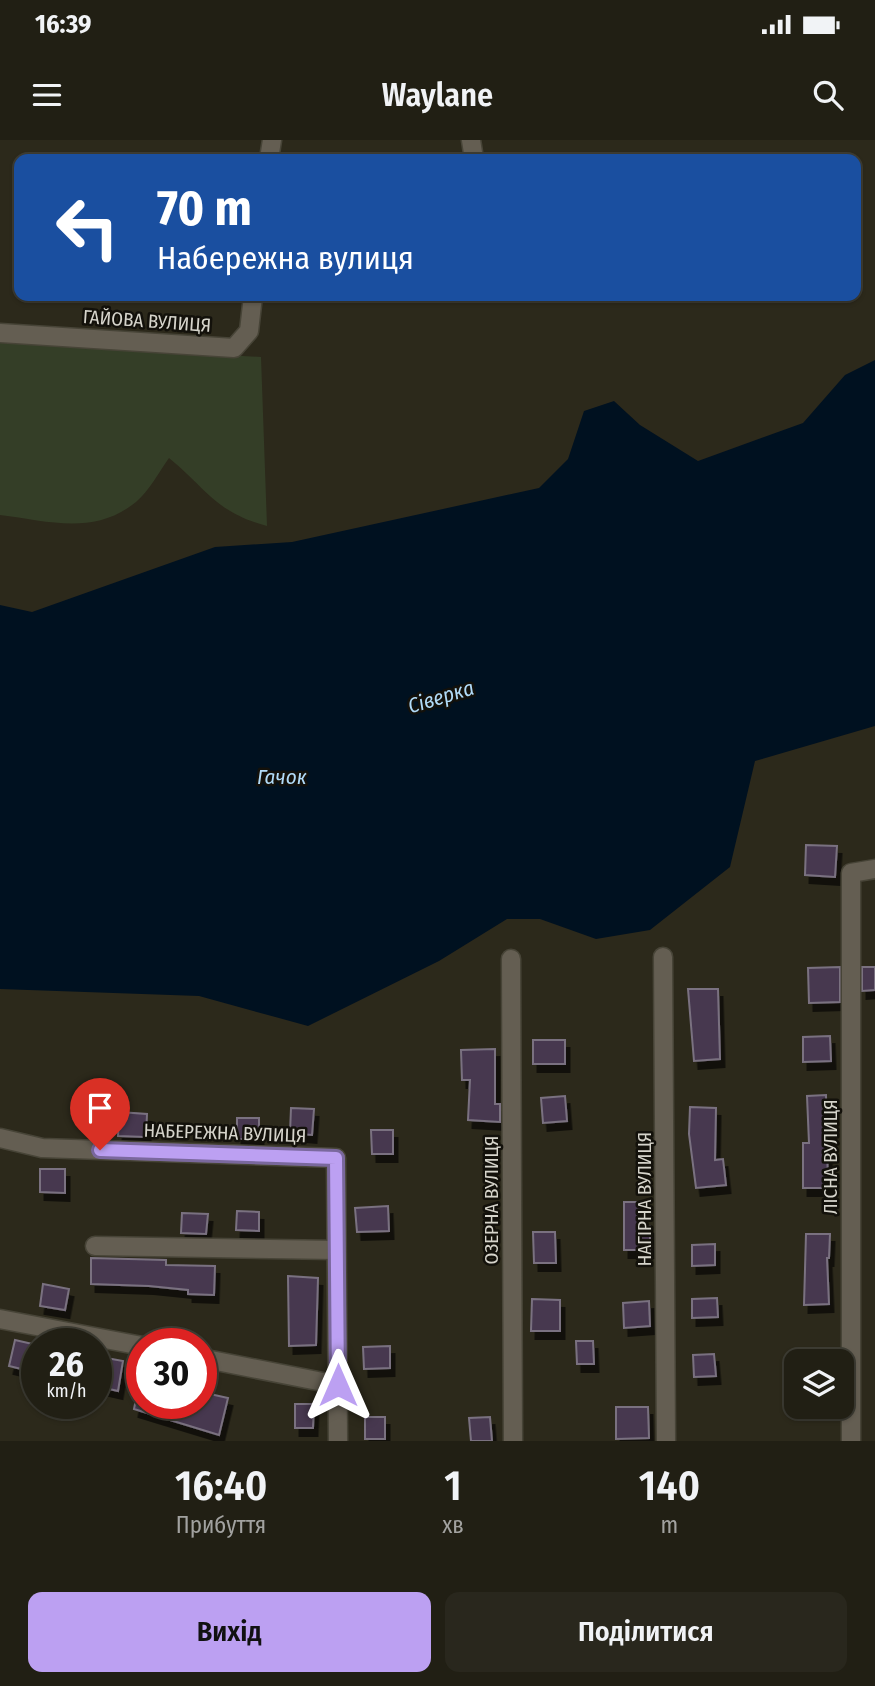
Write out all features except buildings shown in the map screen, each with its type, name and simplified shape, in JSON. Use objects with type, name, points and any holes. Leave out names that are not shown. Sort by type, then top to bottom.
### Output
[{"type":"street","name":"ГАЙОВА ВУЛИЦЯ","points":[[0,333],[234,348],[249,331],[252,301]]},
{"type":"street","name":"ЛІСНА ВУЛИЦЯ","points":[[851,1441],[851,873],[875,869]]},
{"type":"street","name":"НАГІРНА ВУЛИЦЯ","points":[[663,957],[666,1441]]},
{"type":"street","name":"ОЗЕРНА ВУЛИЦЯ","points":[[511,959],[513,1441]]},
{"type":"street","name":"НАБЕРЕЖНА ВУЛИЦЯ","points":[[0,1138],[42,1148],[336,1158],[338,1441]]},
{"type":"street","points":[[95,1246],[337,1250]]},
{"type":"street","points":[[0,1319],[126,1343]]},
{"type":"street","points":[[217,1361],[338,1385]]},
{"type":"green space","points":[[0,343],[261,357],[267,526],[223,507],[169,458],[141,498],[120,513],[104,519],[71,524],[0,515]]},
{"type":"water","name":"Гачок","points":[[875,360],[875,726],[755,761],[730,867],[650,930],[596,939],[540,919],[507,919],[439,961],[308,1026],[199,996],[0,989],[0,605],[32,612],[215,547],[292,542],[539,488],[568,459],[584,411],[614,401],[640,425],[698,461],[803,423],[845,375]]},
{"type":"route","points":[[100,1150],[336,1158],[338,1385]]},
{"type":"water label","name":"Сіверка","points":[[441,697]]}]
